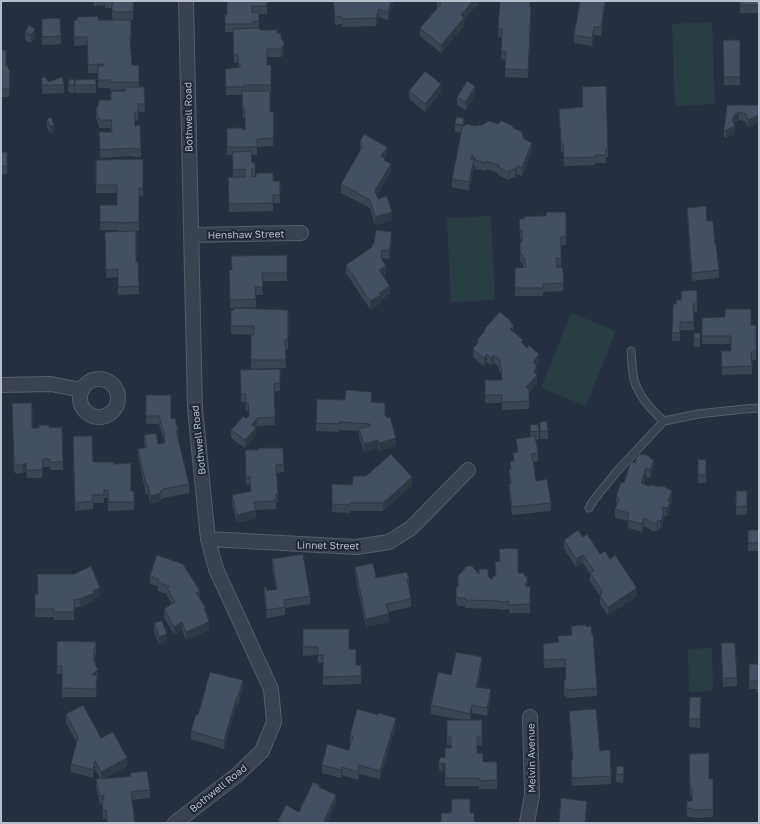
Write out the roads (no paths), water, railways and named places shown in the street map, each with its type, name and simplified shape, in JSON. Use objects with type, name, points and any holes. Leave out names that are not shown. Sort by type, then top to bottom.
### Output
[{"type":"street","name":"Bothwell Road","points":[[175,823],[237,776],[262,751],[274,722],[271,689],[216,570],[208,539],[195,409],[186,1]]},
{"type":"street","name":"Henshaw Street","points":[[191,235],[301,233]]},
{"type":"street","points":[[1,385],[51,384],[81,390]]},
{"type":"street","name":"Linnet Street","points":[[208,539],[356,547],[388,542],[411,528],[468,470]]},
{"type":"street","name":"Melvin Avenue","points":[[527,823],[532,795],[530,717]]},
{"type":"lane","points":[[631,351],[634,380],[642,397],[652,411],[664,421]]},
{"type":"lane","points":[[589,508],[618,470],[664,421],[698,414],[759,408]]}]
